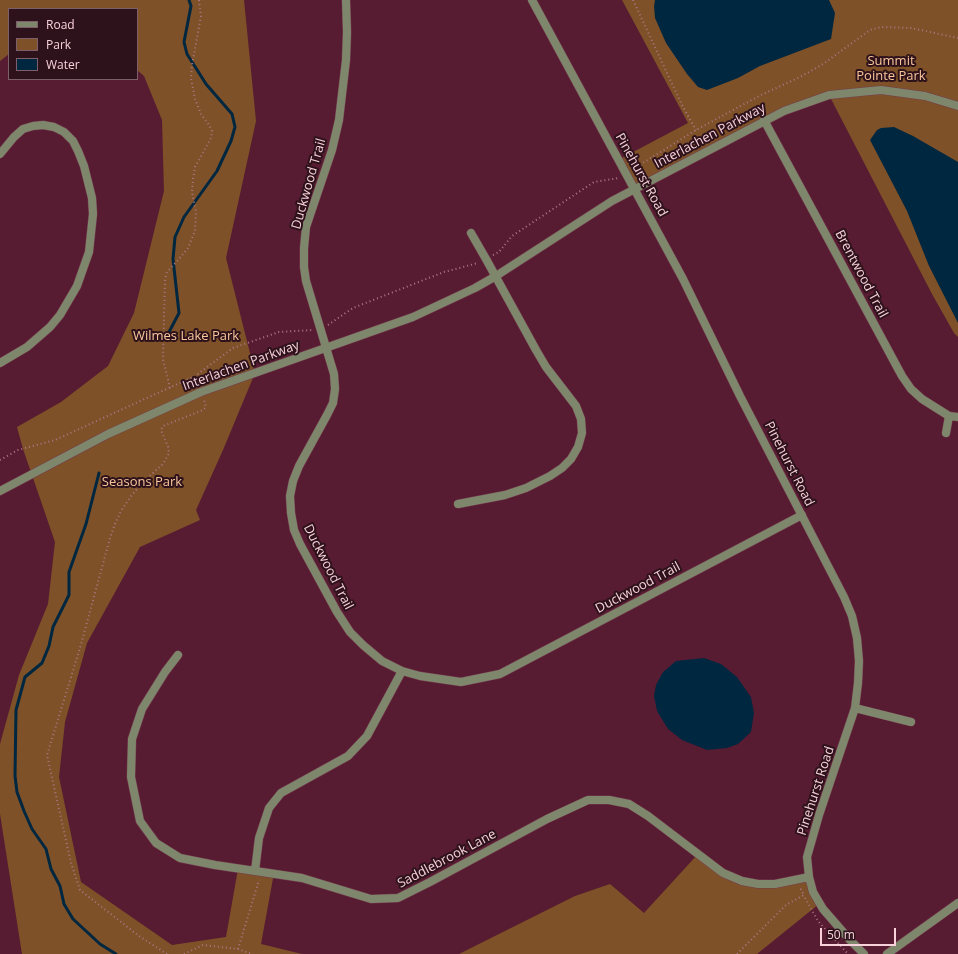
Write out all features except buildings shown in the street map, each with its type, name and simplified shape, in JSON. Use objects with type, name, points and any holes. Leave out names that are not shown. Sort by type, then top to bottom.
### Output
[{"type":"street","name":"Duckwood Trail","points":[[346,0],[346,60],[339,120],[332,150],[306,227],[304,248],[306,282],[327,348],[334,374],[335,389],[333,403],[299,466],[293,481],[290,496],[294,530],[300,544],[336,612],[350,632],[382,661],[402,671],[420,676],[461,682],[500,674],[802,515]]},
{"type":"street","name":"Pinehurst Road","points":[[532,0],[683,279],[740,396],[844,597],[852,616],[857,638],[859,661],[855,708],[819,815],[807,857],[809,877],[813,892],[822,909],[864,954]]},
{"type":"street","name":"Interlachen Parkway","points":[[0,491],[108,434],[201,392],[413,317],[496,276],[612,201],[764,120],[784,111],[829,95],[881,90],[925,96],[958,106]]},
{"type":"street","name":"Brentwood Trail","points":[[764,120],[902,376],[911,389],[922,399],[949,416],[958,417]]},
{"type":"street","points":[[0,154],[14,137],[23,130],[33,126],[43,125],[54,127],[64,132],[73,141],[84,166],[92,198],[93,214],[89,252],[77,286],[60,315],[50,327],[33,342],[0,363]]},
{"type":"street","points":[[458,504],[505,495],[526,488],[550,476],[571,460],[578,447],[582,433],[581,419],[576,406],[546,367],[471,233]]},
{"type":"street","points":[[946,433],[949,416]]},
{"type":"street","name":"Saddlebrook Lane","points":[[178,655],[165,672],[142,709],[132,740],[131,777],[140,821],[156,844],[180,858],[215,865],[302,878],[371,899],[398,898],[547,819],[588,800],[609,800],[629,804],[648,816],[723,873],[742,881],[758,884],[776,884],[809,877]]},
{"type":"street","points":[[258,871],[258,838],[269,808],[281,793],[348,756],[367,736],[402,671]]},
{"type":"street","points":[[855,708],[911,722]]},
{"type":"street","points":[[886,954],[958,902]]},
{"type":"path","points":[[170,388],[163,359],[164,279],[167,272],[188,248],[195,231],[196,212],[192,192],[193,179],[196,167],[211,138],[212,131],[201,114],[195,99],[191,78],[192,64],[201,16],[200,0]]},
{"type":"path","points":[[633,0],[682,105],[696,130]]},
{"type":"path","points":[[634,168],[696,130],[761,94],[800,77],[870,30],[881,27],[911,28],[958,38]]},
{"type":"path","points":[[167,954],[139,936],[80,890],[71,863],[47,755],[80,648],[115,524],[121,511],[142,482],[163,464],[169,453],[161,430],[163,426],[203,410],[206,407],[195,376]]},
{"type":"path","points":[[238,949],[258,883],[258,871]]},
{"type":"path","points":[[798,879],[804,896],[818,921],[848,954]]},
{"type":"path","points":[[736,954],[786,905],[804,896]]},
{"type":"path","points":[[184,954],[203,945],[238,949],[252,954]]},
{"type":"green space","points":[[0,0],[244,0],[256,121],[226,258],[255,373],[196,510],[200,520],[140,547],[87,643],[65,722],[59,777],[81,882],[172,945],[226,937],[238,869],[274,873],[261,944],[302,954],[22,954],[0,814],[0,744],[19,675],[48,604],[55,542],[23,449],[17,427],[61,402],[108,366],[134,313],[164,191],[162,120],[144,76],[138,71],[138,8],[8,8],[8,55],[0,61]]},
{"type":"green space","name":"Summit Pointe Park","points":[[622,0],[958,0],[958,337],[954,333],[932,294],[829,95],[807,102],[635,189],[618,160],[688,123]]},
{"type":"green space","points":[[698,854],[723,873],[758,884],[809,877],[819,904],[757,954],[459,954],[575,896],[610,884],[644,913]]},
{"type":"water","points":[[655,0],[829,0],[835,13],[831,39],[760,66],[738,78],[707,90],[698,87],[687,74],[666,43],[655,18]]},
{"type":"water","points":[[894,127],[913,136],[958,162],[958,323],[929,266],[907,211],[870,140],[877,130],[881,128]]},
{"type":"water","points":[[704,658],[721,664],[737,677],[751,697],[754,713],[751,732],[738,744],[727,748],[707,750],[682,740],[668,729],[657,711],[654,696],[656,685],[663,672],[676,661]]},
{"type":"waterway","points":[[169,332],[179,313],[173,259],[175,237],[184,217],[217,171],[231,141],[235,127],[232,114],[206,84],[187,54],[184,42],[191,6],[189,0]]},
{"type":"waterway","points":[[99,473],[86,524],[69,572],[69,595],[53,627],[49,646],[42,663],[25,677],[16,710],[15,776],[17,792],[24,811],[32,829],[46,849],[51,869],[60,886],[64,904],[73,919],[100,944],[116,954]]},
{"type":"park label","name":"Wilmes Lake Park","points":[[186,336]]},
{"type":"park label","name":"Seasons Park","points":[[142,482]]}]
